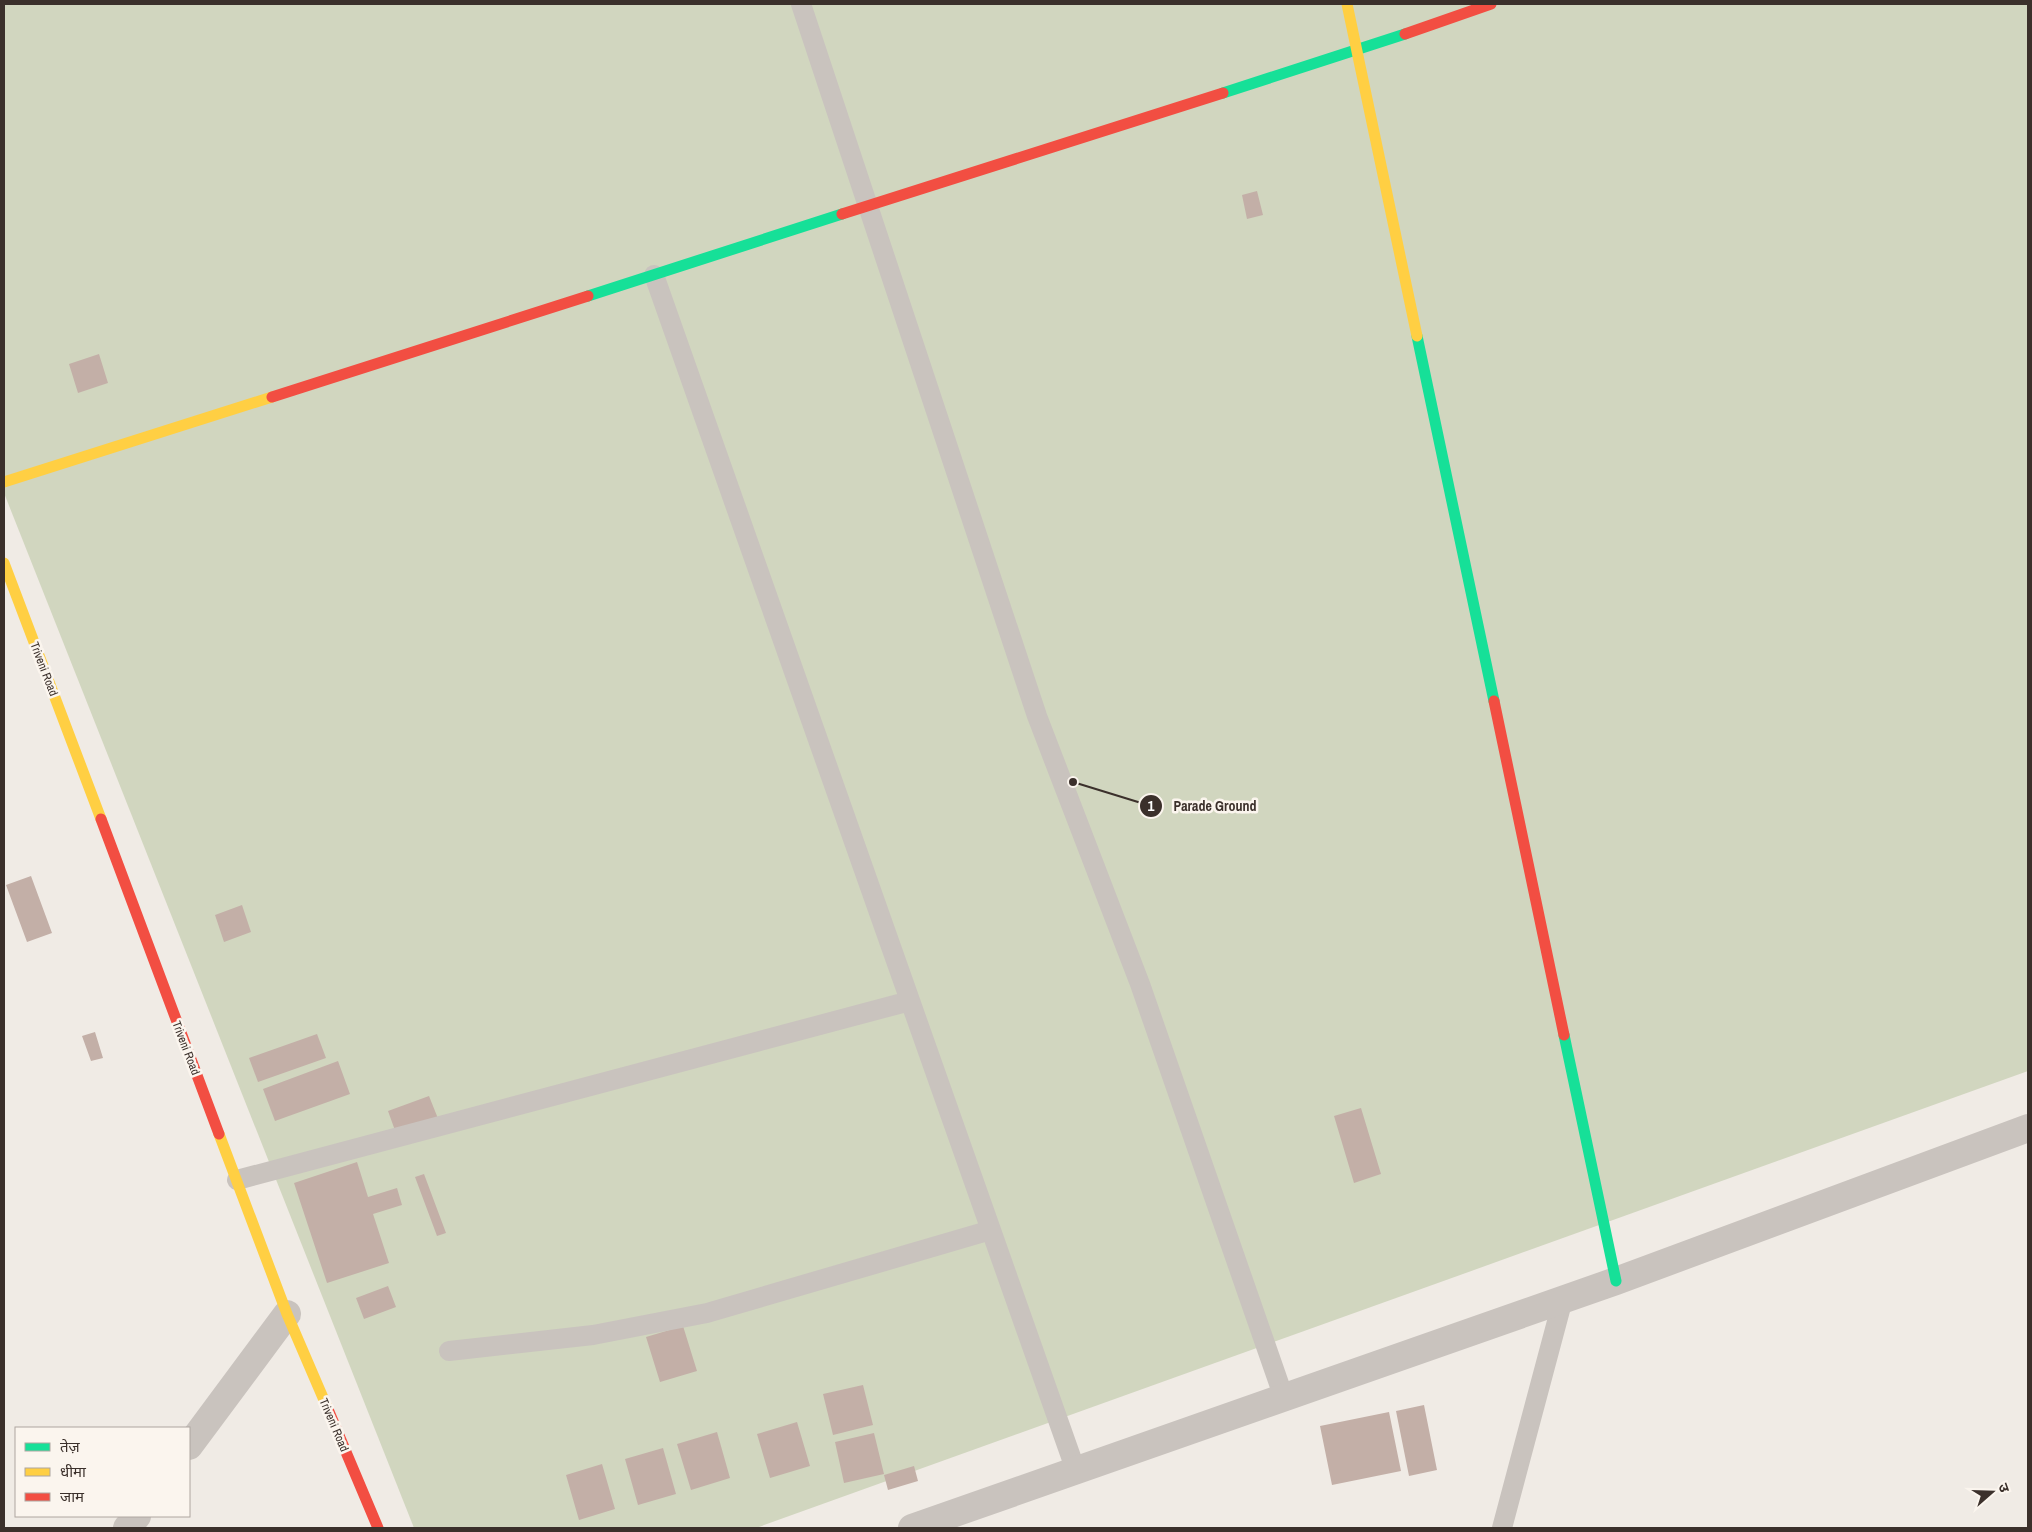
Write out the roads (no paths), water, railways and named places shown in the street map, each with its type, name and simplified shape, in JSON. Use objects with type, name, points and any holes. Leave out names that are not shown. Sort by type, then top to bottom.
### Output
[{"type":"street","points":[[1347,4],[1616,1281]]},
{"type":"street","points":[[4,482],[1357,50],[1491,4]]},
{"type":"street","name":"Triveni Road","points":[[4,563],[287,1314],[378,1528]]},
{"type":"street","points":[[912,1528],[1563,1300],[2028,1128]]},
{"type":"street","points":[[190,1445],[287,1314]]},
{"type":"street","points":[[127,1528],[136,1517]]},
{"type":"lane","points":[[801,4],[1037,716],[1140,984],[1284,1398]]},
{"type":"lane","points":[[654,275],[1076,1471]]},
{"type":"lane","points":[[237,1180],[910,1001]]},
{"type":"lane","points":[[449,1351],[593,1335],[707,1313],[991,1230]]},
{"type":"lane","points":[[1502,1528],[1563,1300]]},
{"type":"place","name":"Parade Ground","points":[[1073,782]]}]
